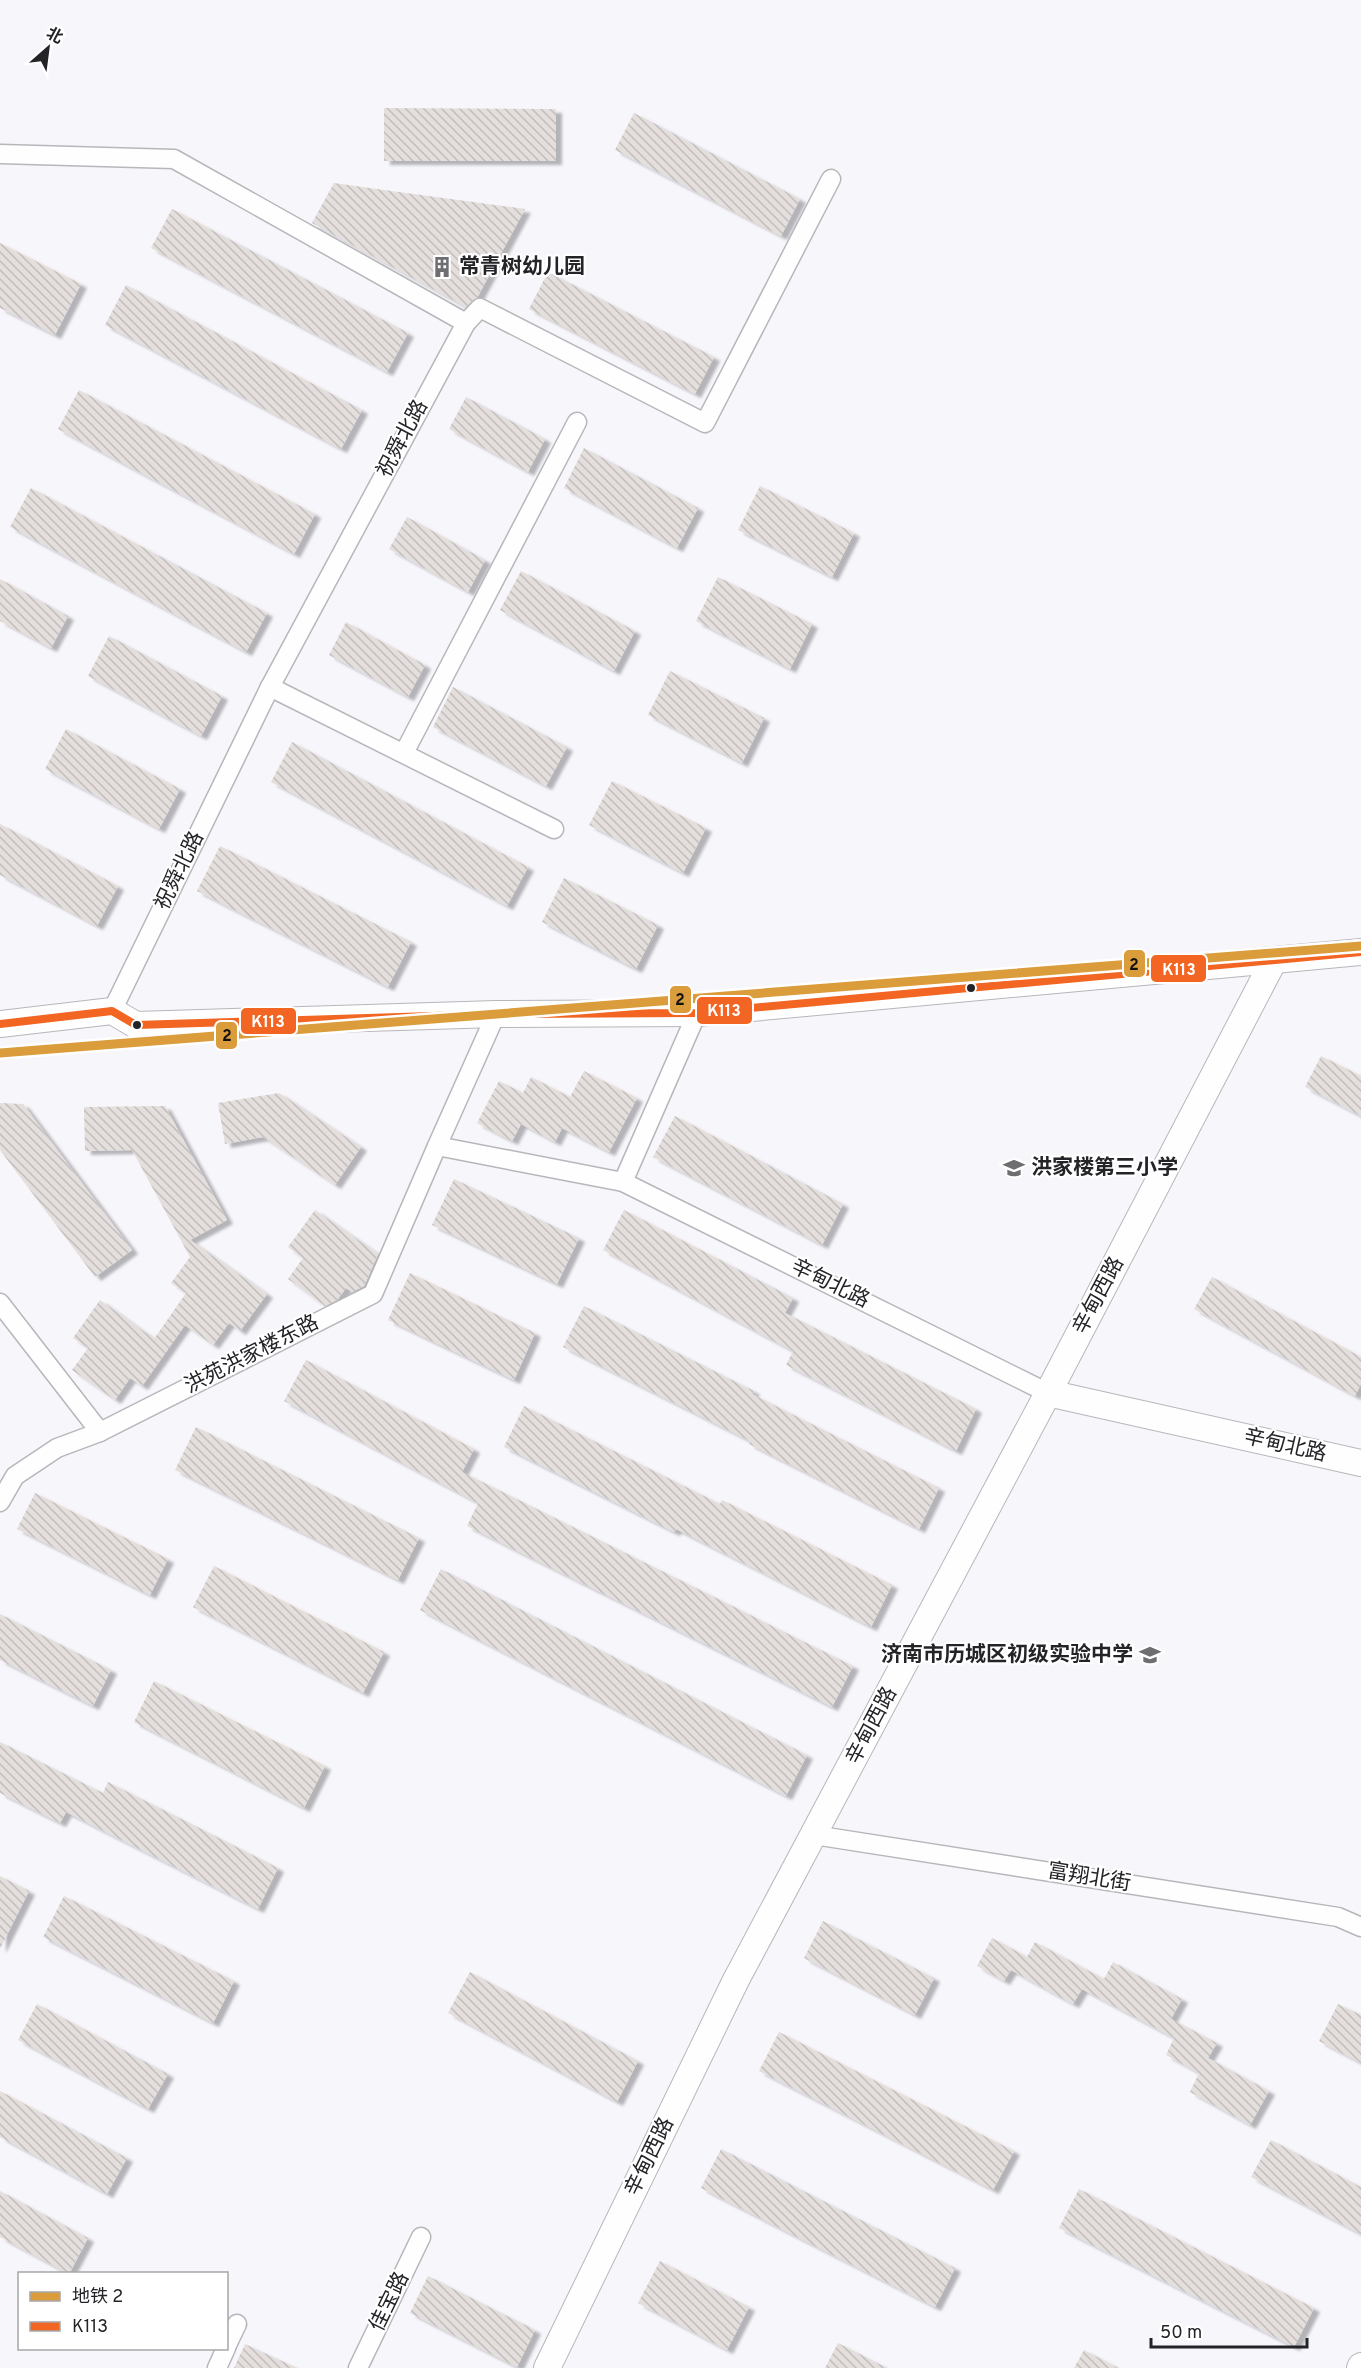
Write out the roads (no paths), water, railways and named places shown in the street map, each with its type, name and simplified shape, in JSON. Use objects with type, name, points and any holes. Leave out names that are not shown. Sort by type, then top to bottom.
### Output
[{"type":"street","points":[[0,154],[174,159],[466,323],[480,308],[705,423],[831,179]]},
{"type":"street","name":"祝舜北路","points":[[112,1011],[270,687],[466,323]]},
{"type":"street","points":[[404,753],[577,422]]},
{"type":"street","points":[[270,687],[554,829]]},
{"type":"street","points":[[0,1024],[112,1011],[136,1024],[496,1014],[697,1013],[1361,952]]},
{"type":"street","name":"辛甸西路","points":[[547,2368],[736,1980],[1048,1393],[1274,960]]},
{"type":"street","points":[[623,1182],[697,1013]]},
{"type":"street","points":[[438,1146],[496,1014]]},
{"type":"street","name":"辛甸北路","points":[[438,1146],[623,1182],[1048,1393],[1361,1463]]},
{"type":"street","name":"洪苑洪家楼东路","points":[[0,1502],[15,1476],[57,1448],[100,1432],[373,1294],[438,1146]]},
{"type":"street","points":[[0,1303],[100,1432]]},
{"type":"street","name":"富翔北街","points":[[814,1835],[1338,1917],[1361,1928]]},
{"type":"street","name":"佳宝路","points":[[358,2368],[421,2237]]},
{"type":"street","points":[[228,2344],[237,2324]]},
{"type":"street","points":[[217,2368],[225,2350]]},
{"type":"metro line","name":"2","points":[[0,1053],[1361,946]]},
{"type":"place","name":"常青树幼儿园","points":[[442,267]]},
{"type":"place","name":"洪家楼第三小学","points":[[1014,1168]]},
{"type":"place","name":"济南市历城区初级实验中学","points":[[1150,1655]]}]
